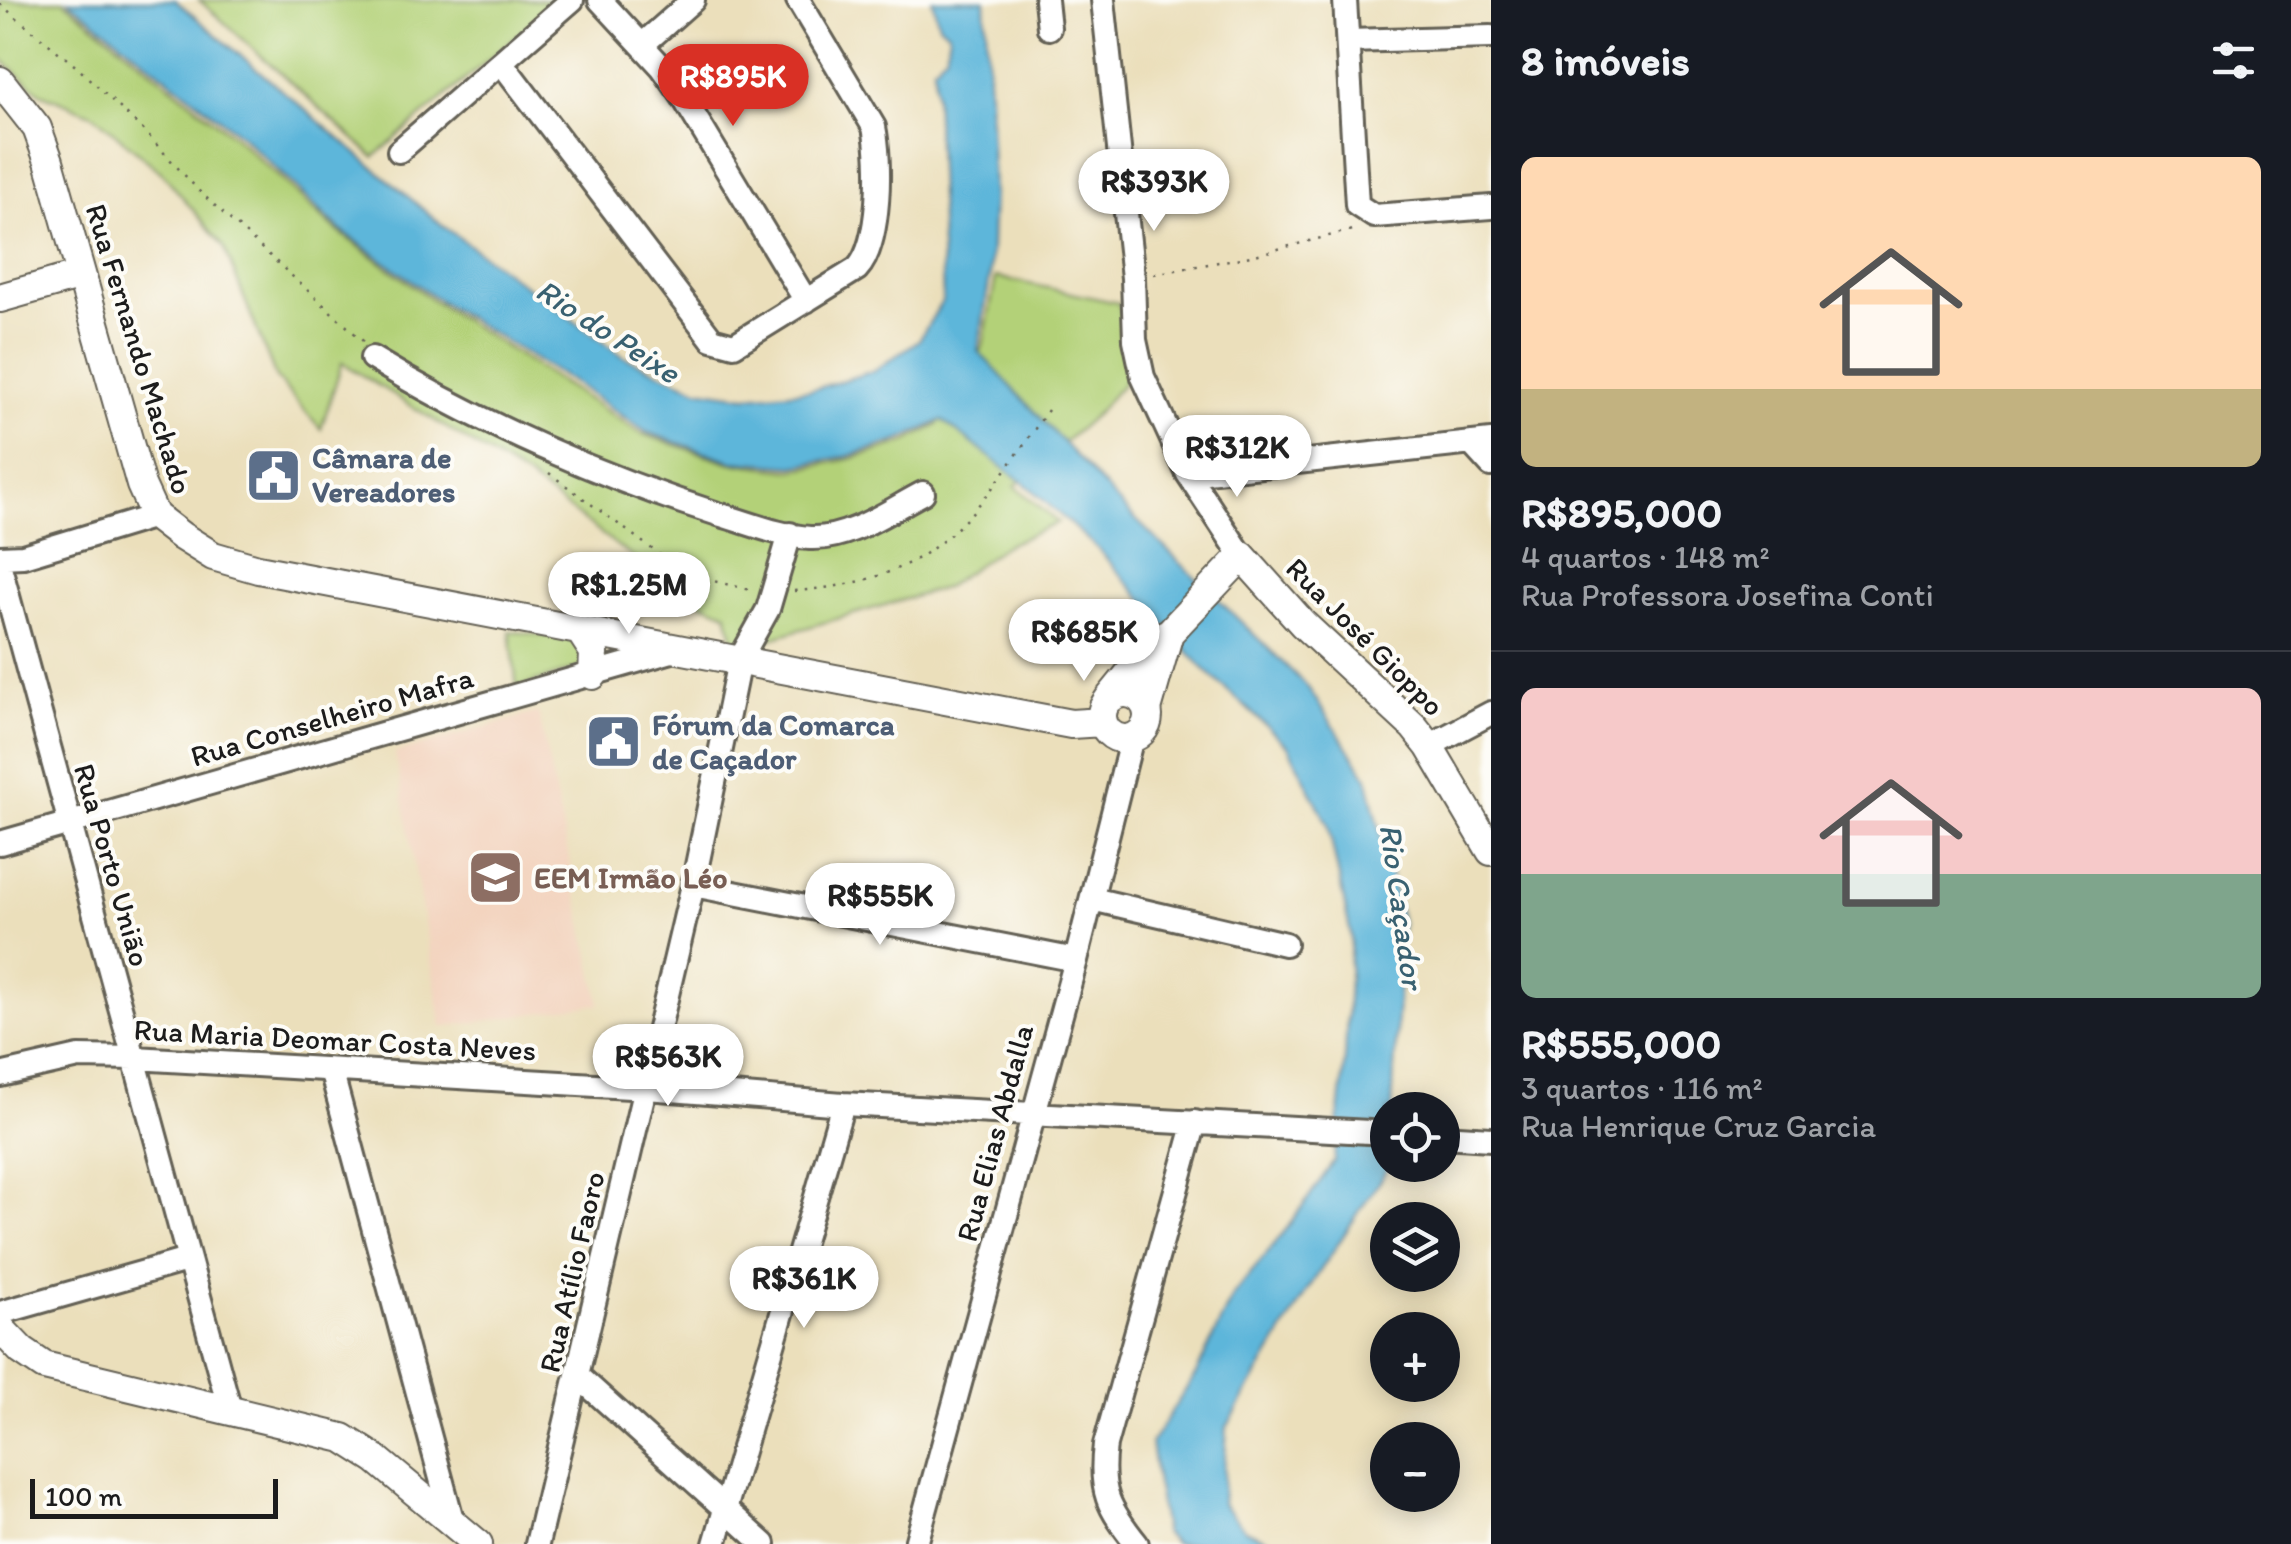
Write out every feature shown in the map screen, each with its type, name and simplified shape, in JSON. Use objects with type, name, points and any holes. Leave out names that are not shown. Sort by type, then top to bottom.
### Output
[{"type":"main road","name":"Rua Fernando Machado","points":[[0,81],[38,128],[140,484],[155,516],[213,556],[258,570],[1071,724],[1105,711]]},
{"type":"main road","points":[[0,298],[81,275]]},
{"type":"main road","points":[[1105,711],[1159,637],[1170,631],[1242,556]]},
{"type":"main road","name":"Rua José Gioppo","points":[[1242,556],[1303,624],[1414,727],[1491,851]]},
{"type":"main road","points":[[1105,711],[1117,737],[1132,738],[1143,730],[1170,631]]},
{"type":"main road","points":[[580,632],[594,652],[592,676]]},
{"type":"main road","points":[[1105,711],[1120,694],[1134,695],[1147,710]]},
{"type":"main road","points":[[0,1328],[22,1351],[44,1366],[343,1438],[363,1449],[478,1544]]},
{"type":"street","points":[[399,152],[572,0]]},
{"type":"street","points":[[600,0],[683,97],[806,301]]},
{"type":"street","points":[[642,46],[693,0]]},
{"type":"street","points":[[502,62],[712,339],[734,345],[865,261],[872,243],[879,150],[874,127],[798,0]]},
{"type":"street","points":[[1046,0],[1049,28]]},
{"type":"street","name":"Rua José Gioppo","points":[[1103,0],[1135,340],[1143,378],[1188,474],[1242,556]]},
{"type":"street","points":[[1345,0],[1360,209],[1374,216],[1491,207]]},
{"type":"street","points":[[1348,41],[1491,37]]},
{"type":"street","points":[[368,350],[472,414],[613,475],[704,509],[790,534],[811,538],[844,532],[923,493]]},
{"type":"street","points":[[1188,474],[1481,442],[1491,465]]},
{"type":"street","points":[[5,565],[155,516]]},
{"type":"street","name":"Rua Atílio Faoro","points":[[537,1544],[693,885],[739,661],[761,624],[790,534]]},
{"type":"street","name":"Rua Porto União","points":[[5,565],[68,823],[230,1410]]},
{"type":"street","name":"Rua Conselheiro Mafra","points":[[0,843],[680,649]]},
{"type":"street","points":[[1429,746],[1491,713]]},
{"type":"street","name":"Rua Elias Abdalla","points":[[916,1544],[1076,960],[1132,738]]},
{"type":"street","points":[[693,885],[1076,960]]},
{"type":"street","points":[[1092,899],[1285,944]]},
{"type":"street","name":"Rua Maria Deomar Costa Neves","points":[[0,1074],[79,1057],[135,1058],[646,1088],[843,1104],[1370,1131]]},
{"type":"street","points":[[331,1070],[453,1523]]},
{"type":"street","points":[[715,1544],[843,1104]]},
{"type":"street","points":[[1137,1544],[1106,1498],[1103,1459],[1195,1122]]},
{"type":"street","points":[[1460,1137],[1491,1139]]},
{"type":"street","points":[[0,1313],[188,1260]]},
{"type":"street","points":[[578,1376],[764,1544]]},
{"type":"path","points":[[0,4],[78,68],[200,192],[368,350]]},
{"type":"path","points":[[1132,278],[1251,256],[1348,232],[1365,226],[1360,209]]},
{"type":"path","points":[[543,469],[670,563],[705,579],[750,590],[835,588],[882,576],[926,555],[956,532],[1048,410]]},
{"type":"shaded area","name":"EEM Irmão Léo","points":[[538,712],[600,1004],[442,1027],[395,753]]},
{"type":"green space","points":[[0,0],[63,0],[235,137],[336,230],[441,306],[642,434],[731,463],[792,470],[904,443],[937,425],[983,346],[996,277],[1119,303],[1131,374],[1097,413],[1015,486],[1058,523],[1004,546],[944,588],[757,642],[734,641],[727,613],[682,595],[529,479],[342,363],[321,429],[276,378],[224,247],[163,174],[94,115],[40,93],[0,58]]},
{"type":"green space","points":[[199,0],[559,0],[374,157]]},
{"type":"green space","points":[[510,631],[576,640],[591,664],[517,688]]},
{"type":"water","points":[[68,0],[175,0],[443,226],[624,357],[698,389],[746,396],[811,390],[874,371],[919,340],[943,300],[934,66],[946,54],[949,33],[939,24],[932,0],[985,0],[993,191],[990,276],[978,351],[1126,510],[1307,686],[1367,776],[1402,924],[1393,1092],[1370,1092],[1370,1182],[1379,1182],[1305,1294],[1227,1427],[1222,1503],[1245,1530],[1279,1544],[1175,1544],[1164,1533],[1151,1443],[1196,1374],[1233,1295],[1334,1161],[1345,1058],[1351,935],[1328,825],[1288,746],[1201,666],[1097,548],[1030,488],[942,420],[901,440],[849,456],[793,466],[732,461],[646,432],[446,305],[339,229],[242,136]]},
{"type":"place","name":"Câmara de Vereadores","points":[[273,475]]},
{"type":"place","name":"Fórum da Comarca de Caçador","points":[[613,742]]},
{"type":"place","name":"EEM Irmão Léo","points":[[495,878]]},
{"type":"water label","name":"Rio do Peixe","points":[[608,331]]},
{"type":"water label","name":"Rio Caçador","points":[[1402,906]]}]
